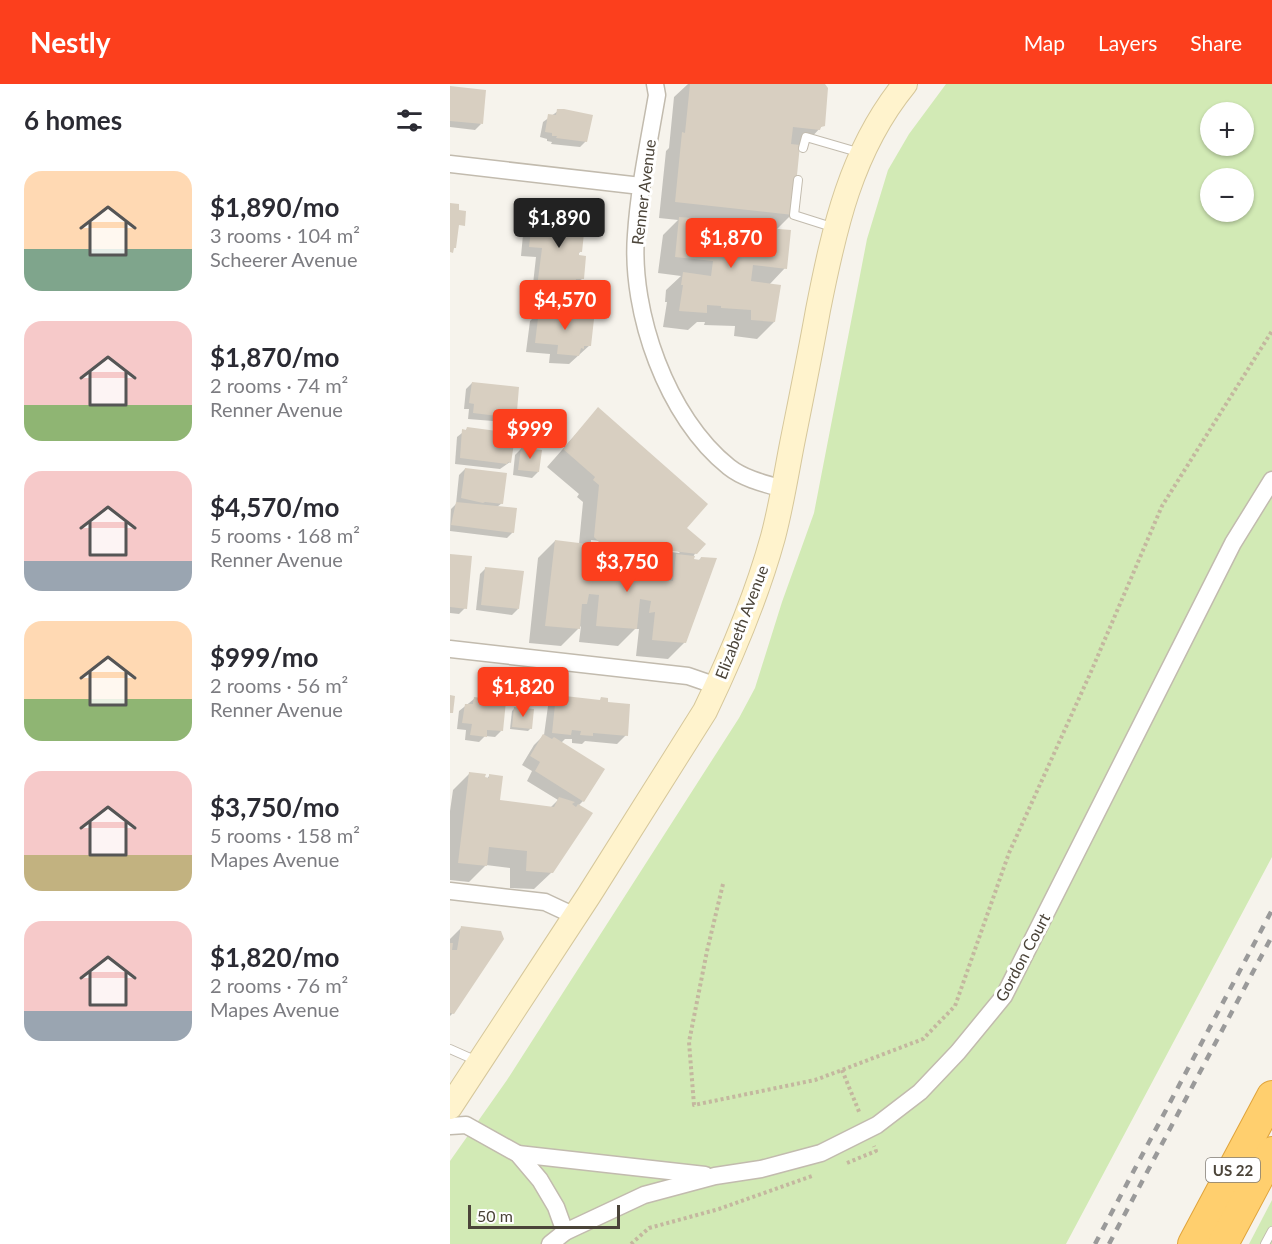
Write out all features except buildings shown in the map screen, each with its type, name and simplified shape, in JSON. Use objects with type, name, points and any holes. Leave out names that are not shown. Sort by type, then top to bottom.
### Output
[{"type":"highway","name":"US 22","points":[[1193,1244],[1272,1096]]},
{"type":"highway","name":"US 22","points":[[1223,1244],[1272,1152]]},
{"type":"main road","name":"Elizabeth Avenue","points":[[450,1107],[705,711],[717,686],[753,596],[773,538],[836,228],[846,193],[861,153],[880,118],[905,84]]},
{"type":"street","name":"Renner Avenue","points":[[656,84],[657,95],[641,186],[636,261],[642,314],[659,369],[692,428],[713,453],[731,469],[784,489]]},
{"type":"street","points":[[450,164],[641,186]]},
{"type":"street","name":"Gordon Court","points":[[550,1244],[565,1232],[644,1195],[715,1176],[761,1169],[821,1153],[878,1125],[920,1092],[958,1052],[1004,996],[1233,543],[1272,480]]},
{"type":"street","points":[[450,649],[688,676],[717,686]]},
{"type":"street","points":[[450,891],[546,902],[574,916]]},
{"type":"street","points":[[450,1126],[466,1125],[518,1154],[540,1180],[556,1207],[565,1232]]},
{"type":"street","points":[[518,1154],[715,1176]]},
{"type":"lane","points":[[803,148],[806,137],[861,153]]},
{"type":"lane","points":[[798,180],[794,215],[836,228]]},
{"type":"lane","points":[[450,1049],[480,1062]]},
{"type":"lane","points":[[1265,1244],[1272,1231]]},
{"type":"path","points":[[723,884],[689,1042],[694,1105],[815,1080],[833,1074],[923,1039],[956,1006],[1009,853],[1090,674],[1162,506],[1272,331]]},
{"type":"green space","points":[[946,84],[1272,84],[1272,857],[1066,1244],[450,1244],[450,1161],[507,1080],[739,718],[755,688],[782,602],[814,513],[867,239],[888,170],[909,134]]},
{"type":"green space","points":[[1272,1200],[1272,1244],[1249,1244]]},
{"type":"railway","points":[[1095,1244],[1272,910]]},
{"type":"railway","points":[[1109,1244],[1272,936]]}]
